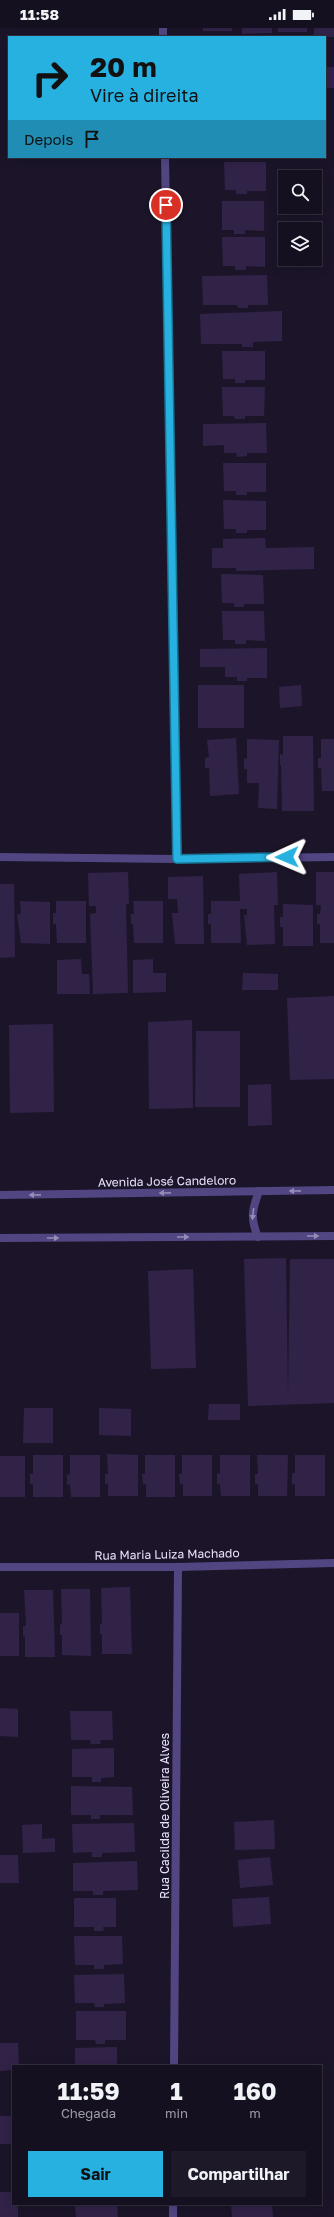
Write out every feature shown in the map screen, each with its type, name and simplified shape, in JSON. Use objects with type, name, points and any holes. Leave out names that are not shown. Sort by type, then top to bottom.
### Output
[{"type":"street","points":[[165,158],[177,859]]},
{"type":"street","points":[[0,858],[177,859],[334,857]]},
{"type":"street","name":"Avenida José Candeloro","points":[[0,1195],[334,1190]]},
{"type":"street","points":[[258,1236],[252,1222],[254,1206],[259,1191]]},
{"type":"street","points":[[0,1238],[334,1236]]},
{"type":"street","name":"Rua Maria Luiza Machado","points":[[0,1567],[178,1567],[334,1563]]},
{"type":"street","name":"Rua Cacilda de Oliveira Alves","points":[[174,2065],[178,1567]]},
{"type":"street","points":[[173,2205],[173,2217]]},
{"type":"building","points":[[203,28],[232,28],[232,31],[203,31]]},
{"type":"building","points":[[242,28],[272,28],[272,33],[242,34]]},
{"type":"building","points":[[278,28],[307,28],[307,32],[278,32]]},
{"type":"building","points":[[314,28],[334,28],[334,37],[314,36]]},
{"type":"building","points":[[326,67],[334,67],[334,88],[326,88]]},
{"type":"building","points":[[224,162],[266,162],[266,191],[247,191],[247,194],[236,194],[236,190],[225,190]]},
{"type":"building","points":[[222,201],[264,201],[264,231],[245,230],[245,234],[234,234],[234,230],[222,230]]},
{"type":"building","points":[[222,237],[265,237],[265,267],[246,266],[246,270],[235,270],[235,266],[223,266]]},
{"type":"building","points":[[267,275],[268,305],[248,305],[248,308],[238,308],[237,305],[203,305],[202,276]]},
{"type":"building","points":[[282,311],[282,341],[253,342],[253,347],[242,347],[242,344],[201,344],[200,314]]},
{"type":"building","points":[[222,351],[265,351],[265,380],[245,380],[245,383],[235,383],[235,379],[223,379]]},
{"type":"building","points":[[222,387],[265,387],[264,416],[245,416],[245,419],[235,419],[234,416],[223,416]]},
{"type":"building","points":[[266,423],[267,453],[247,453],[247,456],[237,457],[236,453],[224,453],[224,445],[203,446],[203,424]]},
{"type":"building","points":[[223,463],[266,463],[266,492],[247,492],[247,495],[236,495],[236,491],[224,491]]},
{"type":"building","points":[[223,500],[266,501],[266,530],[247,530],[247,533],[236,533],[236,529],[224,529]]},
{"type":"building","points":[[265,538],[266,548],[314,547],[314,569],[236,571],[236,568],[212,568],[212,548],[223,548],[223,539]]},
{"type":"building","points":[[221,574],[263,575],[264,604],[244,604],[244,607],[234,607],[234,603],[222,603]]},
{"type":"building","points":[[222,611],[264,611],[265,641],[246,640],[246,644],[235,644],[235,640],[223,640]]},
{"type":"building","points":[[267,648],[267,678],[247,678],[247,681],[237,681],[237,677],[225,677],[225,667],[200,667],[200,649]]},
{"type":"building","points":[[198,685],[244,685],[244,728],[198,728]]},
{"type":"building","points":[[301,685],[302,706],[280,708],[279,687]]},
{"type":"building","points":[[283,736],[313,736],[314,811],[282,811],[280,754],[283,755]]},
{"type":"building","points":[[236,738],[239,794],[210,796],[209,768],[205,768],[205,758],[209,757],[207,740]]},
{"type":"building","points":[[247,739],[279,740],[277,809],[258,808],[259,783],[247,783],[247,769],[244,769],[244,758],[247,759]]},
{"type":"building","points":[[321,739],[334,739],[334,791],[322,791],[321,768],[318,768],[318,758],[321,758]]},
{"type":"building","points":[[128,872],[129,904],[126,904],[128,993],[93,994],[90,914],[96,913],[96,906],[89,906],[88,873]]},
{"type":"building","points":[[277,872],[278,905],[274,905],[275,944],[247,945],[244,915],[247,915],[247,909],[240,909],[241,943],[211,943],[211,924],[208,924],[208,914],[211,914],[211,901],[240,901],[239,874]]},
{"type":"building","points":[[316,872],[334,872],[334,943],[320,943],[320,924],[317,924],[317,914],[320,914],[321,905],[316,905]]},
{"type":"building","points":[[203,876],[204,944],[175,944],[172,913],[178,913],[177,899],[168,899],[168,877]]},
{"type":"building","points":[[0,884],[14,884],[15,957],[0,958]]},
{"type":"building","points":[[20,901],[50,902],[50,944],[21,943],[17,914],[21,914]]},
{"type":"building","points":[[56,901],[86,901],[86,943],[57,943],[56,924],[53,924],[53,913],[56,913]]},
{"type":"building","points":[[133,901],[163,901],[163,943],[134,943],[133,924],[131,924],[131,914],[134,914]]},
{"type":"building","points":[[283,904],[313,905],[313,946],[283,946],[283,927],[280,927],[280,917],[283,917]]},
{"type":"building","points":[[81,959],[82,974],[89,974],[90,994],[57,994],[57,960]]},
{"type":"building","points":[[153,959],[153,973],[166,973],[166,992],[133,993],[133,960]]},
{"type":"building","points":[[243,973],[278,974],[278,990],[242,990]]},
{"type":"building","points":[[334,996],[334,1079],[290,1080],[287,998]]},
{"type":"building","points":[[192,1020],[193,1108],[149,1109],[148,1022]]},
{"type":"building","points":[[53,1024],[54,1112],[10,1113],[9,1025]]},
{"type":"building","points":[[196,1031],[240,1031],[240,1107],[195,1107]]},
{"type":"building","points":[[271,1084],[272,1125],[248,1126],[248,1085]]},
{"type":"building","points":[[286,1258],[288,1395],[290,1259],[334,1259],[334,1403],[248,1406],[244,1259]]},
{"type":"building","points":[[193,1269],[196,1368],[151,1369],[148,1271]]},
{"type":"building","points":[[209,1404],[240,1404],[240,1420],[208,1420]]},
{"type":"building","points":[[24,1408],[53,1408],[53,1443],[23,1443]]},
{"type":"building","points":[[99,1408],[131,1409],[131,1436],[99,1435]]},
{"type":"building","points":[[107,1454],[138,1455],[138,1496],[108,1496],[108,1484],[105,1484],[105,1474],[108,1474]]},
{"type":"building","points":[[33,1455],[63,1455],[63,1497],[33,1497],[33,1484],[30,1484],[30,1474],[33,1474]]},
{"type":"building","points":[[70,1455],[100,1455],[100,1497],[71,1497],[70,1484],[67,1485],[67,1475],[70,1474]]},
{"type":"building","points":[[145,1455],[175,1455],[175,1497],[146,1497],[146,1484],[143,1484],[142,1474],[145,1474]]},
{"type":"building","points":[[182,1455],[212,1455],[212,1496],[183,1496],[183,1484],[180,1484],[179,1474],[182,1474]]},
{"type":"building","points":[[220,1455],[250,1455],[250,1496],[221,1496],[220,1484],[217,1484],[217,1473],[220,1474]]},
{"type":"building","points":[[257,1455],[288,1455],[287,1496],[258,1496],[258,1484],[255,1484],[255,1474],[258,1474]]},
{"type":"building","points":[[295,1455],[325,1455],[325,1496],[295,1496],[295,1484],[292,1484],[292,1473],[295,1473]]},
{"type":"building","points":[[0,1456],[25,1456],[25,1497],[0,1497]]},
{"type":"building","points":[[130,1587],[132,1654],[102,1654],[102,1634],[100,1634],[100,1624],[102,1624],[101,1588]]},
{"type":"building","points":[[61,1589],[90,1589],[91,1656],[62,1655],[62,1635],[60,1635],[60,1625],[62,1624]]},
{"type":"building","points":[[24,1590],[53,1590],[55,1657],[25,1657],[25,1637],[23,1636],[23,1626],[26,1626]]},
{"type":"building","points":[[0,1613],[19,1613],[19,1656],[0,1656]]},
{"type":"building","points":[[0,1708],[18,1709],[18,1737],[0,1736]]},
{"type":"building","points":[[70,1711],[112,1711],[113,1740],[100,1740],[101,1744],[91,1744],[90,1740],[71,1740]]},
{"type":"building","points":[[114,1748],[114,1777],[101,1778],[101,1782],[92,1782],[92,1777],[72,1777],[72,1749]]},
{"type":"building","points":[[71,1786],[132,1787],[133,1815],[100,1815],[100,1819],[91,1819],[91,1815],[71,1815]]},
{"type":"building","points":[[274,1820],[275,1849],[235,1850],[234,1822]]},
{"type":"building","points":[[134,1823],[135,1852],[102,1853],[102,1857],[92,1857],[92,1852],[73,1853],[72,1824]]},
{"type":"building","points":[[42,1824],[42,1839],[55,1838],[55,1852],[23,1853],[22,1825]]},
{"type":"building","points":[[0,1855],[18,1855],[19,1883],[0,1883]]},
{"type":"building","points":[[270,1857],[273,1885],[240,1888],[238,1860]]},
{"type":"building","points":[[137,1861],[138,1890],[103,1891],[103,1895],[93,1895],[93,1891],[73,1891],[73,1863]]},
{"type":"building","points":[[269,1897],[271,1924],[233,1927],[232,1899]]},
{"type":"building","points":[[74,1898],[116,1898],[116,1927],[103,1927],[104,1931],[94,1931],[94,1927],[74,1927]]},
{"type":"building","points":[[74,1936],[122,1936],[123,1964],[104,1965],[104,1969],[94,1969],[94,1965],[75,1965]]},
{"type":"building","points":[[124,1974],[125,2003],[104,2004],[104,2007],[95,2007],[94,2003],[75,2003],[74,1975]]},
{"type":"building","points":[[76,2011],[126,2011],[126,2040],[105,2040],[105,2044],[96,2044],[95,2040],[76,2040]]},
{"type":"building","points":[[0,2043],[18,2043],[19,2065],[12,2065],[12,2070],[0,2071]]},
{"type":"building","points":[[117,2047],[117,2065],[75,2065],[75,2048]]},
{"type":"building","points":[[0,2116],[12,2116],[12,2144],[0,2144]]},
{"type":"building","points":[[0,2192],[12,2192],[12,2205],[18,2205],[18,2217],[0,2217]]},
{"type":"building","points":[[75,2205],[117,2205],[118,2217],[76,2217]]},
{"type":"building","points":[[231,2205],[272,2205],[273,2217],[232,2217]]},
{"type":"route","points":[[166,205],[177,859],[287,857]]}]
